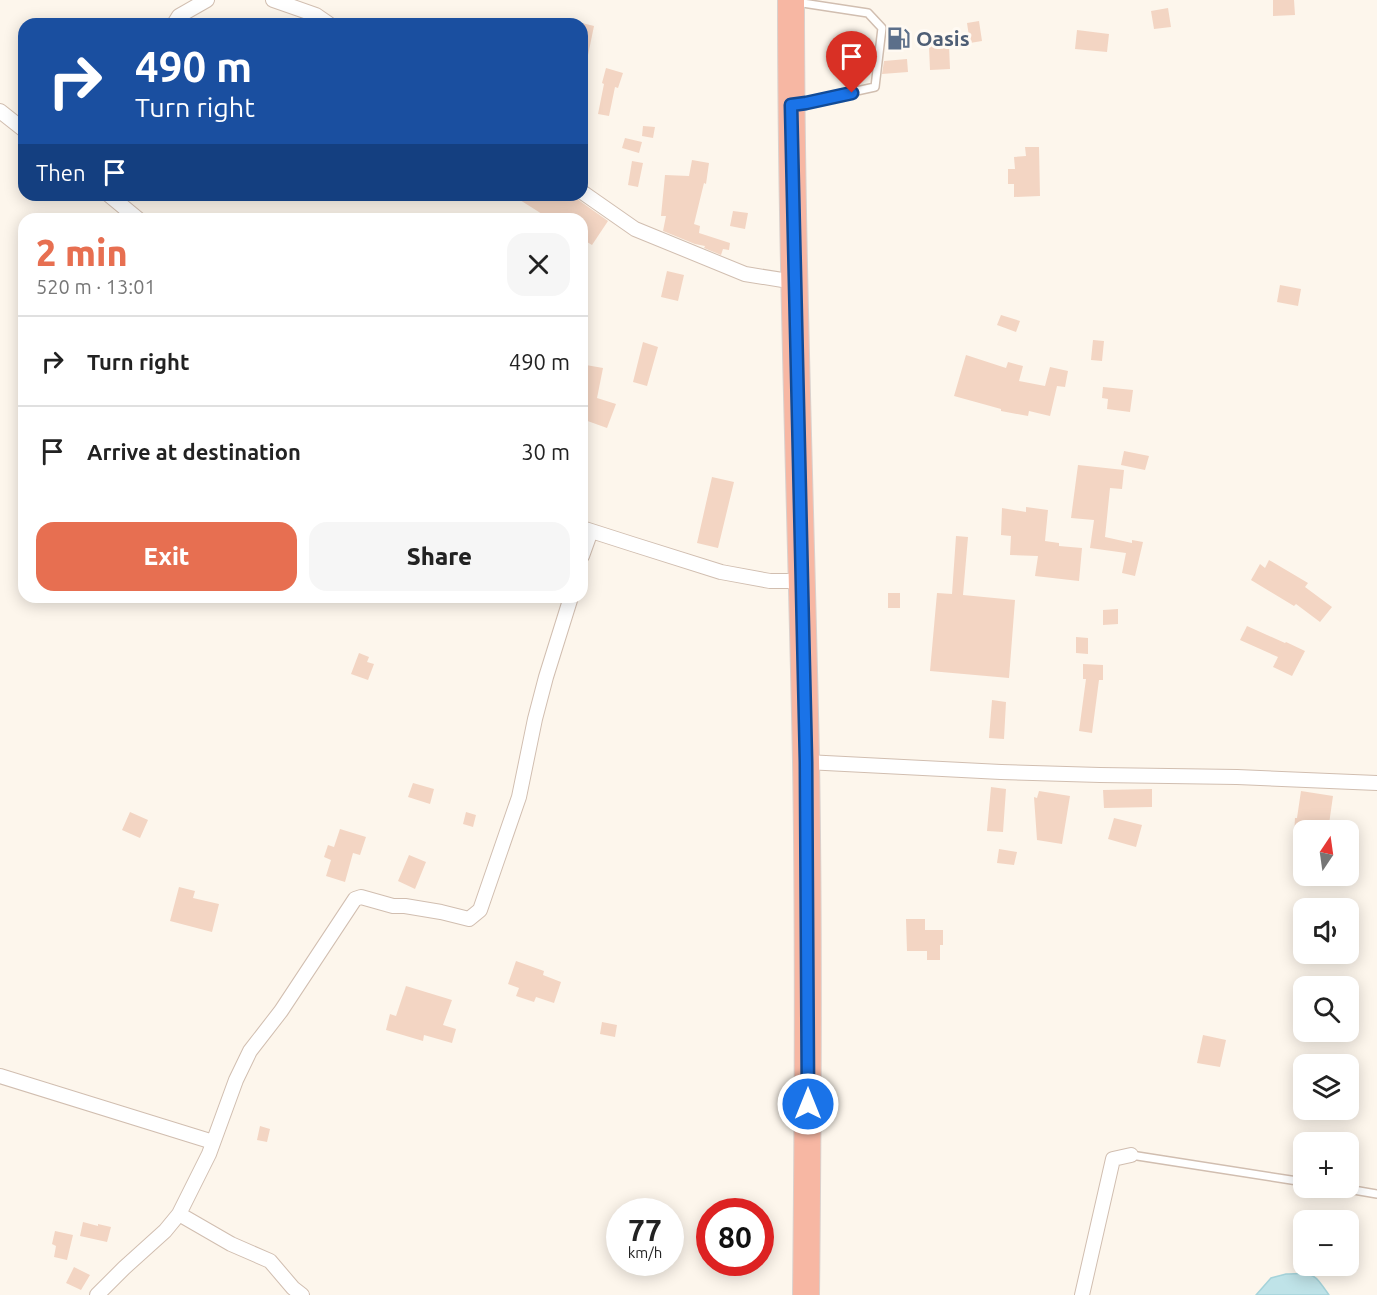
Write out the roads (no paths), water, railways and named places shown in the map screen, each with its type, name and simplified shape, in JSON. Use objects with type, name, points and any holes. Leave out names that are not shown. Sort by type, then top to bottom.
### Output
[{"type":"highway","points":[[798,1],[822,1295]]},
{"type":"highway","points":[[799,104],[795,282],[807,582]]},
{"type":"highway","points":[[806,1295],[811,762]]},
{"type":"street","points":[[178,18],[207,0]]},
{"type":"street","points":[[273,0],[321,18]]},
{"type":"street","points":[[0,111],[18,125]]},
{"type":"street","points":[[588,196],[635,229],[646,234],[745,274],[795,282]]},
{"type":"street","points":[[116,201],[131,213]]},
{"type":"street","points":[[588,530],[721,572],[770,581],[807,582]]},
{"type":"street","points":[[97,1295],[165,1231],[179,1214],[209,1154],[236,1080],[250,1051],[281,1011],[355,899],[361,897],[393,906],[420,908],[469,920],[480,910],[519,797],[546,677],[570,603]]},
{"type":"street","points":[[811,762],[1001,772],[1237,777],[1377,783]]},
{"type":"street","points":[[0,1076],[213,1142]]},
{"type":"street","points":[[1082,1295],[1113,1159],[1131,1155]]},
{"type":"street","points":[[179,1214],[231,1244],[270,1261],[302,1295]]},
{"type":"lane","points":[[798,1],[868,13],[882,28],[875,87],[799,104]]},
{"type":"lane","points":[[1131,1155],[1293,1180]]},
{"type":"lane","points":[[1359,1191],[1377,1194]]},
{"type":"water","points":[[1286,1274],[1312,1276],[1329,1295],[1256,1295],[1271,1278]]},
{"type":"place","name":"Oasis","points":[[898,38]]}]
